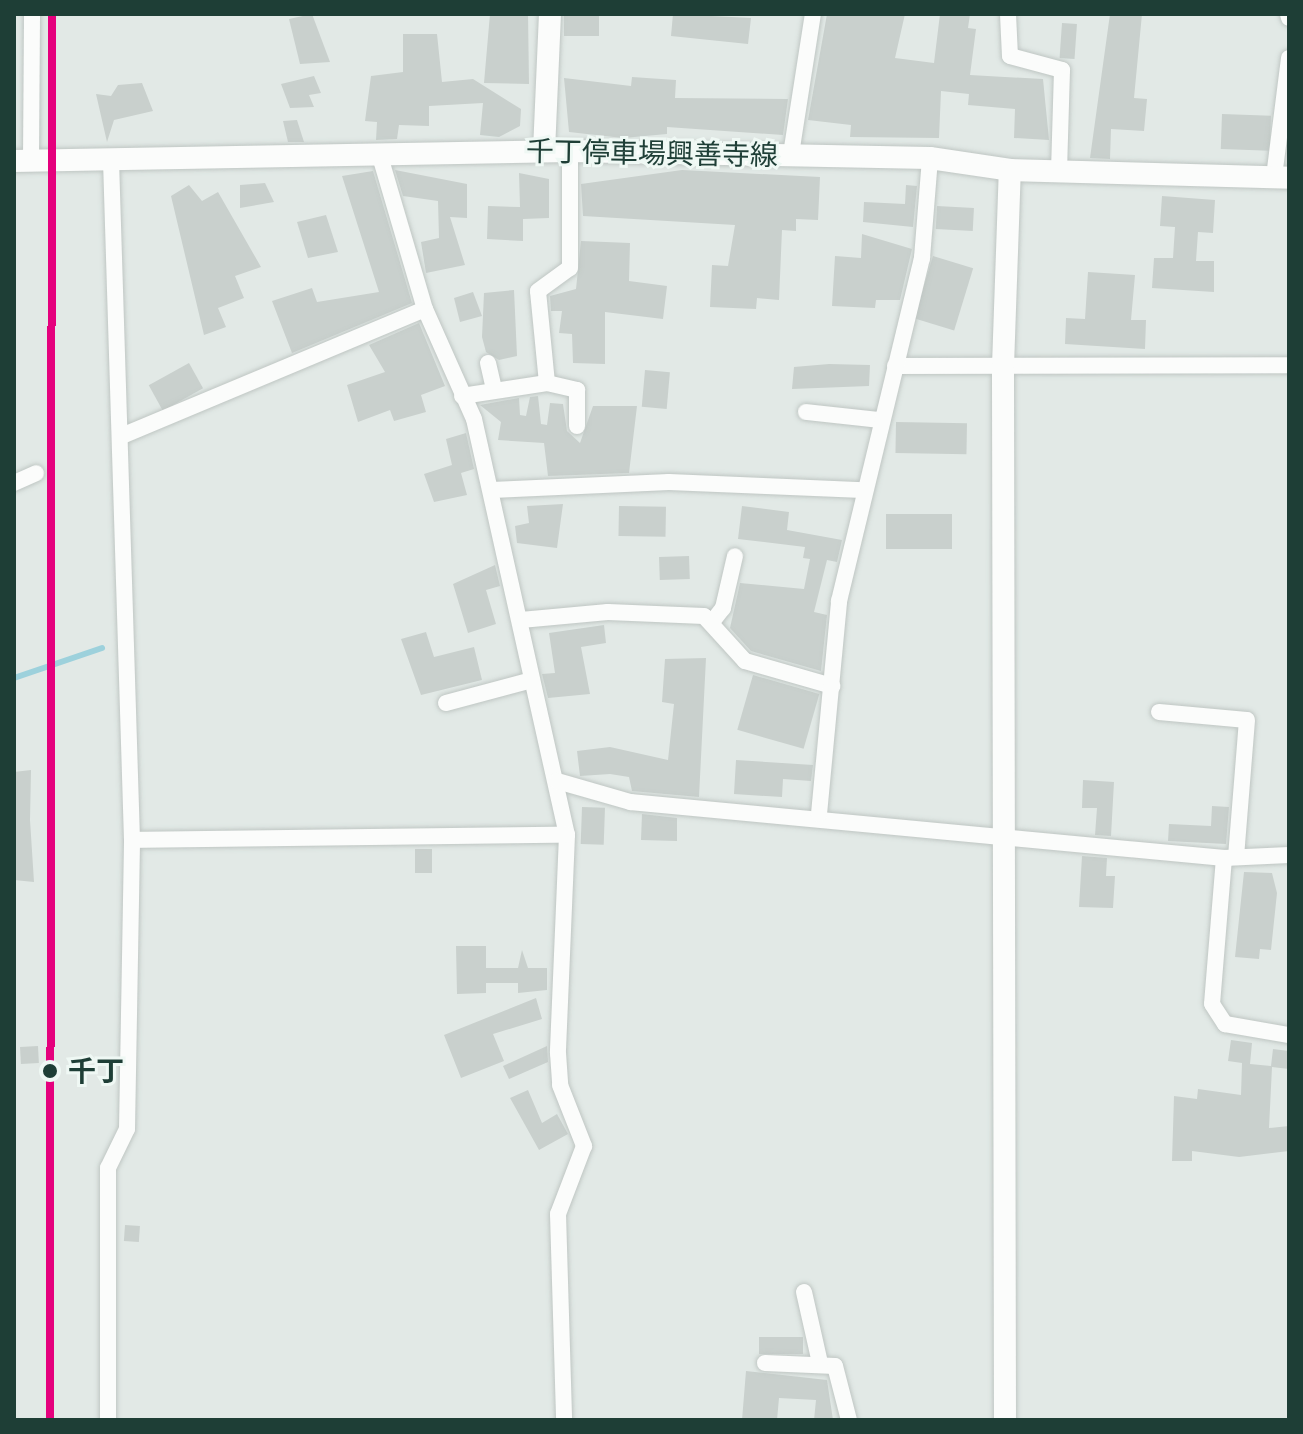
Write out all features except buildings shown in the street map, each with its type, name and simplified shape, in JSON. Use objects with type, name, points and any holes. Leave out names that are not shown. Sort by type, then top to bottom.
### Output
[{"type":"street","points":[[22,161],[32,14]]},
{"type":"street","points":[[544,151],[550,14]]},
{"type":"street","points":[[791,154],[813,14]]},
{"type":"street","points":[[1008,14],[1010,56],[1062,70],[1059,171]]},
{"type":"street","points":[[1282,177],[1289,58]]},
{"type":"street","points":[[547,383],[538,291],[570,268],[570,151]]},
{"type":"street","name":"千丁停車場興善寺線","points":[[22,161],[570,151],[930,158],[1010,170],[1282,177]]},
{"type":"street","points":[[379,153],[425,309],[462,396],[492,490],[567,835],[558,1053],[560,1085],[584,1146],[558,1214],[564,1420]]},
{"type":"street","points":[[819,814],[839,601],[863,490],[922,258],[930,158]]},
{"type":"street","points":[[108,1420],[108,1168],[127,1129],[132,840],[124,435],[111,159]]},
{"type":"street","points":[[1005,1420],[1008,833],[1003,366],[1010,170]]},
{"type":"street","points":[[124,435],[425,309]]},
{"type":"street","points":[[488,363],[494,388]]},
{"type":"street","points":[[895,366],[1289,365]]},
{"type":"street","points":[[462,396],[494,388],[547,383],[577,390],[577,426]]},
{"type":"street","points":[[806,412],[880,420]]},
{"type":"street","points":[[14,483],[36,473]]},
{"type":"street","points":[[492,490],[764,482],[863,490]]},
{"type":"street","points":[[712,622],[723,608],[735,556]]},
{"type":"street","points":[[521,620],[608,612],[712,622],[745,661],[832,686]]},
{"type":"street","points":[[446,703],[532,680]]},
{"type":"street","points":[[1159,712],[1247,720],[1212,1004],[1225,1024],[1289,1035]]},
{"type":"street","points":[[557,781],[630,802],[819,814],[1230,857],[1289,855]]},
{"type":"street","points":[[132,840],[567,835]]},
{"type":"street","points":[[804,1292],[820,1363]]},
{"type":"street","points":[[765,1363],[820,1363],[841,1376],[849,1420]]},
{"type":"waterway","points":[[14,678],[102,648]]},
{"type":"transit line","points":[[50,1420],[52,14]]},
{"type":"place","name":"千丁","points":[[50,1071]]}]
